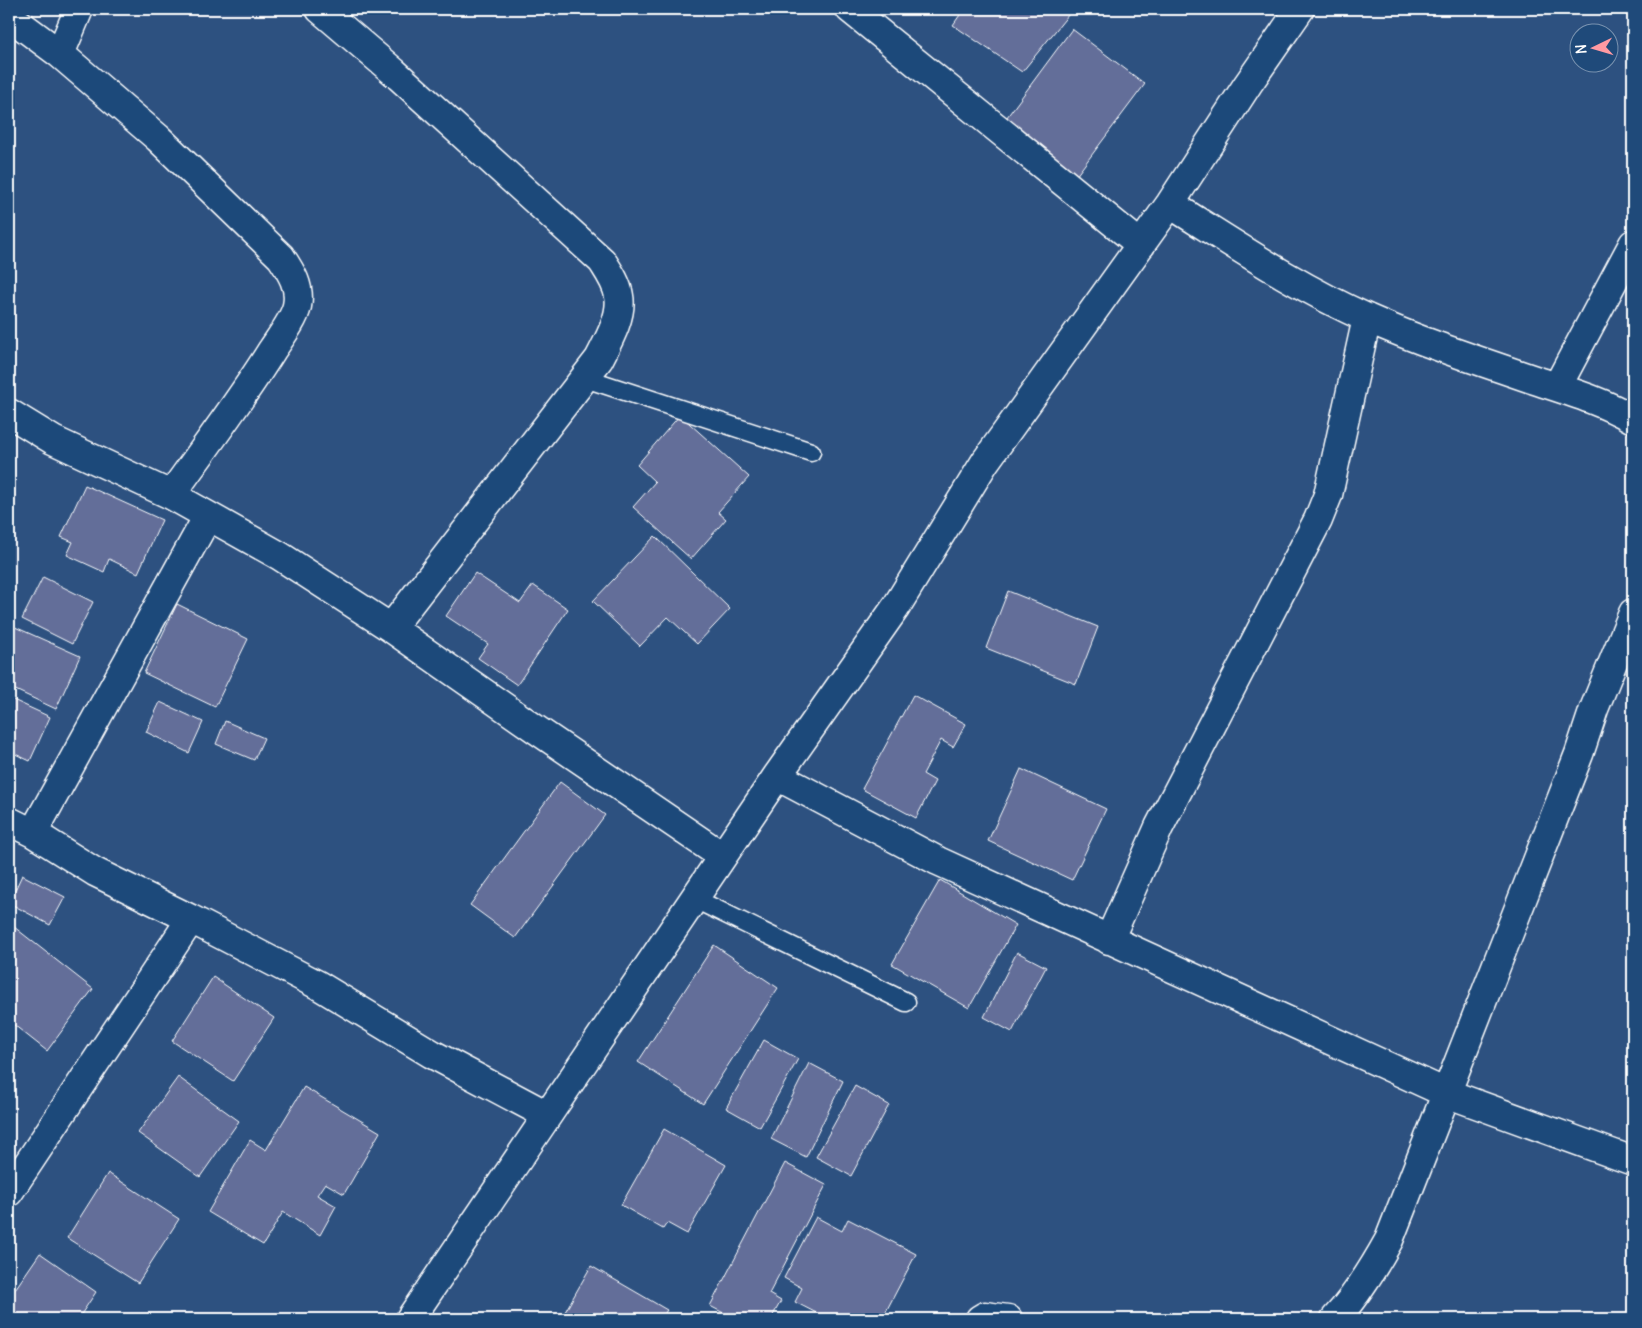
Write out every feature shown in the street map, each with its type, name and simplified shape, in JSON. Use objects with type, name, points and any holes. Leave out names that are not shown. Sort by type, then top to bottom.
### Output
[{"type":"street","points":[[60,54],[79,9]]},
{"type":"street","points":[[320,9],[394,72],[602,261],[614,279],[620,298],[618,316],[599,360],[391,628]]},
{"type":"street","points":[[850,9],[1141,245]]},
{"type":"street","points":[[410,1319],[695,899],[722,856],[896,606],[985,462],[1170,204],[1248,84],[1300,9]]},
{"type":"street","points":[[9,16],[60,54],[158,138],[281,257],[293,274],[298,293],[297,308],[286,328],[254,379],[171,495]]},
{"type":"street","points":[[1170,204],[1288,279],[1367,318],[1464,356],[1592,398],[1615,408],[1633,419]]},
{"type":"street","points":[[1557,388],[1633,244]]},
{"type":"street","points":[[1109,940],[1159,827],[1318,520],[1328,496],[1367,318]]},
{"type":"street","points":[[9,413],[54,440],[171,495],[280,556],[391,628],[722,856]]},
{"type":"street","points":[[33,833],[208,516]]},
{"type":"street","points":[[1335,1319],[1370,1275],[1390,1240],[1579,754],[1594,709],[1633,613]]},
{"type":"street","points":[[777,776],[938,861],[1446,1093],[1633,1161]]},
{"type":"street","points":[[9,821],[33,833],[94,872],[191,919],[318,985],[432,1054],[547,1115]]},
{"type":"street","points":[[9,1192],[191,919]]},
{"type":"street","points":[[980,1319],[985,1316],[1008,1319]]},
{"type":"lane","points":[[584,378],[810,452]]},
{"type":"lane","points":[[695,899],[906,1002]]},
{"type":"building","points":[[964,9],[1073,9],[1022,72],[953,25]]},
{"type":"building","points":[[1072,29],[1145,84],[1076,176],[1004,121]]},
{"type":"building","points":[[680,415],[749,477],[718,512],[726,519],[691,559],[633,507],[655,482],[637,465]]},
{"type":"building","points":[[85,485],[162,520],[138,573],[109,559],[104,572],[67,555],[73,542],[61,537]]},
{"type":"building","points":[[655,536],[730,609],[697,644],[668,617],[640,646],[593,601]]},
{"type":"building","points":[[475,573],[520,603],[533,585],[568,609],[517,685],[478,658],[488,644],[446,616]]},
{"type":"building","points":[[43,577],[93,602],[72,644],[22,619]]},
{"type":"building","points":[[1008,591],[1098,627],[1076,684],[986,648]]},
{"type":"building","points":[[177,604],[248,639],[215,707],[144,673]]},
{"type":"building","points":[[15,627],[80,656],[56,709],[9,687],[9,642]]},
{"type":"building","points":[[913,695],[966,724],[953,747],[941,740],[923,774],[935,781],[916,818],[862,789]]},
{"type":"building","points":[[9,698],[50,717],[30,761],[9,751]]},
{"type":"building","points":[[160,702],[203,722],[189,753],[146,732]]},
{"type":"building","points":[[225,721],[264,738],[254,760],[216,744]]},
{"type":"building","points":[[1021,769],[1106,809],[1072,880],[988,841]]},
{"type":"building","points":[[560,782],[605,815],[515,938],[470,905]]},
{"type":"building","points":[[22,875],[65,897],[50,925],[9,903]]},
{"type":"building","points":[[940,880],[1016,925],[969,1008],[892,964]]},
{"type":"building","points":[[9,923],[93,989],[47,1051],[9,1021]]},
{"type":"building","points":[[714,945],[778,988],[703,1104],[638,1062]]},
{"type":"building","points":[[1017,952],[1046,967],[1012,1032],[984,1017]]},
{"type":"building","points":[[213,977],[274,1018],[233,1081],[172,1041]]},
{"type":"building","points":[[764,1040],[798,1059],[760,1127],[726,1108]]},
{"type":"building","points":[[809,1063],[843,1081],[806,1157],[771,1139]]},
{"type":"building","points":[[178,1077],[239,1121],[200,1177],[138,1133]]},
{"type":"building","points":[[855,1086],[889,1105],[851,1176],[816,1157]]},
{"type":"building","points":[[304,1087],[380,1132],[344,1194],[325,1183],[317,1195],[336,1206],[320,1235],[283,1212],[263,1245],[208,1212],[250,1140],[266,1150]]},
{"type":"building","points":[[664,1129],[726,1165],[687,1234],[667,1223],[663,1229],[621,1205]]},
{"type":"building","points":[[785,1163],[826,1185],[769,1294],[781,1301],[771,1319],[735,1319],[710,1306]]},
{"type":"building","points":[[108,1173],[179,1219],[138,1283],[67,1238]]},
{"type":"building","points":[[816,1217],[842,1231],[848,1219],[916,1254],[882,1319],[828,1319],[795,1302],[802,1288],[784,1278]]},
{"type":"building","points":[[40,1253],[96,1292],[78,1319],[9,1319],[9,1298]]},
{"type":"building","points":[[591,1266],[667,1310],[661,1319],[561,1319]]}]
